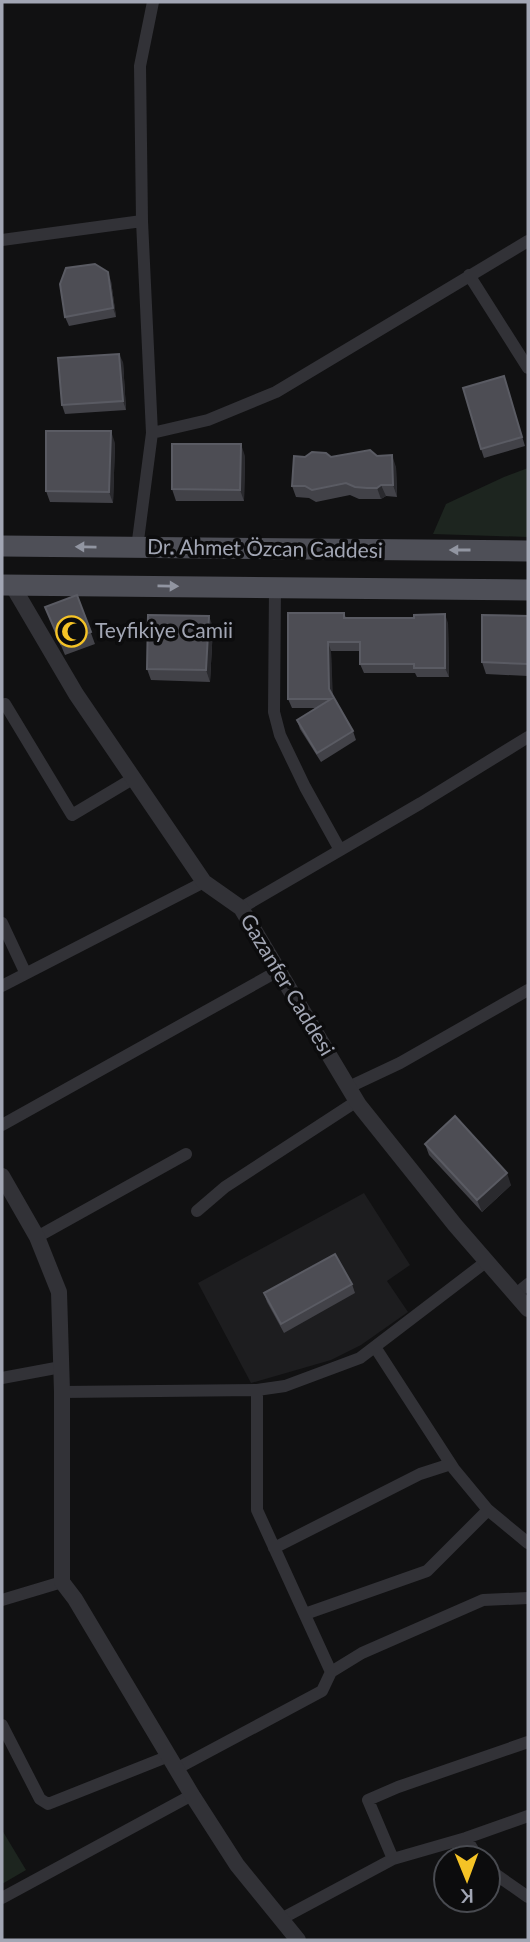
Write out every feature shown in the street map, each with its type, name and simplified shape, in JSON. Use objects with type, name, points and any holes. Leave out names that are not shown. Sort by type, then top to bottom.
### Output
[{"type":"main road","name":"Dr. Ahmet Özcan Caddesi","points":[[2,546],[528,551]]},
{"type":"main road","name":"Dr. Ahmet Özcan Caddesi","points":[[7,585],[528,590]]},
{"type":"street","points":[[136,548],[152,433],[142,221],[140,66],[153,2]]},
{"type":"street","points":[[2,240],[142,221]]},
{"type":"street","points":[[152,433],[208,420],[276,392],[528,241]]},
{"type":"street","points":[[469,275],[528,368]]},
{"type":"street","name":"Gazanfer Caddesi","points":[[7,585],[76,694],[204,882],[241,908],[353,1094],[487,1261],[522,1289],[528,1309]]},
{"type":"street","points":[[275,587],[274,712],[280,735],[340,850]]},
{"type":"street","points":[[2,706],[5,704],[72,815],[134,778]]},
{"type":"street","points":[[241,908],[528,737]]},
{"type":"street","points":[[2,986],[24,972],[204,882]]},
{"type":"street","points":[[2,923],[24,972]]},
{"type":"street","points":[[2,1125],[278,971]]},
{"type":"street","points":[[197,1211],[225,1187],[353,1094],[400,1063],[528,990]]},
{"type":"street","points":[[37,1237],[186,1154]]},
{"type":"street","points":[[2,1176],[37,1237],[59,1292],[62,1581],[192,1796],[242,1873],[298,1940]]},
{"type":"street","points":[[62,1392],[257,1390],[285,1386],[360,1358],[487,1261]]},
{"type":"street","points":[[375,1347],[451,1464],[488,1510],[528,1543]]},
{"type":"street","points":[[2,1378],[61,1367]]},
{"type":"street","points":[[257,1390],[257,1510],[331,1672]]},
{"type":"street","points":[[274,1548],[420,1474],[451,1464]]},
{"type":"street","points":[[305,1614],[427,1571],[488,1510]]},
{"type":"street","points":[[2,1600],[62,1581]]},
{"type":"street","points":[[2,1725],[40,1799],[48,1804],[172,1763],[322,1690],[331,1672],[362,1653],[483,1600],[528,1598]]},
{"type":"street","points":[[393,1859],[368,1800],[528,1742]]},
{"type":"street","points":[[2,1898],[192,1796]]},
{"type":"street","points":[[281,1919],[393,1859],[467,1838],[528,1816]]},
{"type":"street","points":[[467,1838],[470,1844]]},
{"type":"street","points":[[502,1879],[528,1897]]},
{"type":"shaded area","points":[[528,468],[528,537],[433,534],[446,504]]},
{"type":"shaded area","points":[[364,1193],[410,1265],[387,1281],[408,1312],[361,1345],[331,1360],[251,1383],[198,1283]]},
{"type":"shaded area","points":[[2,1830],[26,1870],[2,1884]]},
{"type":"building","points":[[95,264],[108,272],[113,308],[65,317],[60,284],[66,268]]},
{"type":"building","points":[[119,354],[123,401],[62,405],[58,358]]},
{"type":"building","points":[[504,376],[522,437],[481,449],[463,388]]},
{"type":"building","points":[[46,431],[111,431],[109,492],[46,491]]},
{"type":"building","points":[[172,444],[241,444],[240,490],[172,489]]},
{"type":"building","points":[[370,450],[377,456],[392,455],[393,485],[367,488],[346,483],[312,490],[305,486],[292,486],[294,456],[305,457],[312,452],[326,453],[331,457]]},
{"type":"building","name":"Teyfikiye Camii","points":[[77,595],[91,632],[61,644],[45,607]]},
{"type":"building","points":[[288,613],[344,613],[344,618],[414,618],[414,615],[445,614],[445,668],[414,668],[414,664],[360,664],[360,642],[328,642],[329,689],[353,731],[317,753],[297,720],[331,699],[288,699]]},
{"type":"building","points":[[148,615],[209,616],[206,670],[147,669]]},
{"type":"building","points":[[482,615],[528,616],[528,664],[482,662]]},
{"type":"building","points":[[455,1116],[507,1173],[477,1200],[425,1144]]},
{"type":"building","points":[[335,1254],[352,1284],[281,1324],[264,1293]]},
{"type":"place","name":"Teyfikiye Camii","points":[[72,631]]}]
